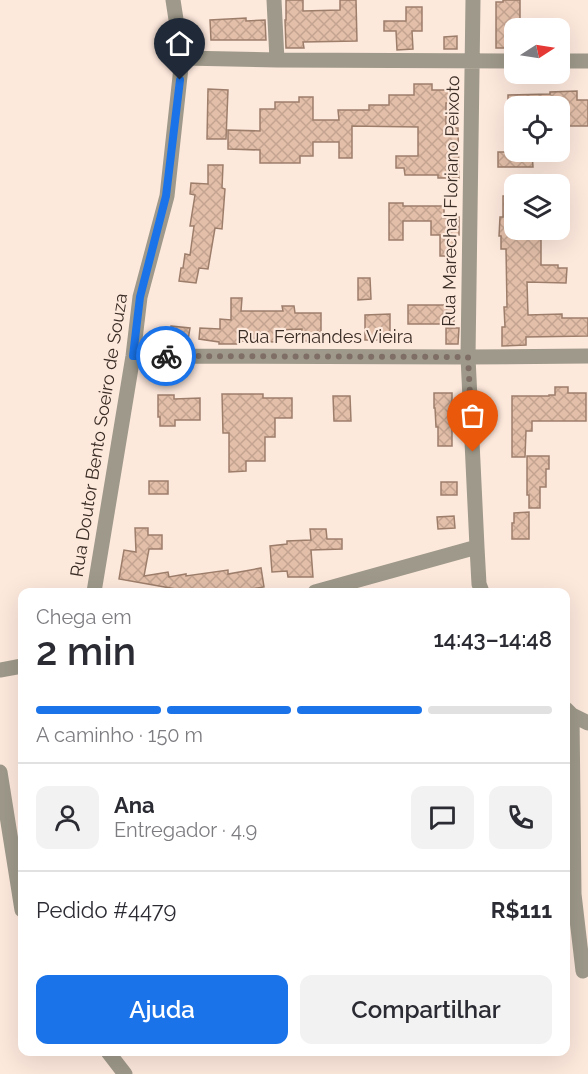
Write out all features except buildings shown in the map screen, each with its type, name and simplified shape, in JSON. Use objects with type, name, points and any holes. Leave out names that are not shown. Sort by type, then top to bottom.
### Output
[{"type":"street","name":"Rua Doutor Bento Soeiro de Souza","points":[[95,588],[133,356],[140,297],[166,196],[182,58],[172,0]]},
{"type":"street","points":[[274,0],[277,60]]},
{"type":"street","name":"Rua Marechal Floriano Peixoto","points":[[472,0],[468,357],[480,588]]},
{"type":"street","points":[[182,58],[504,61]]},
{"type":"street","points":[[570,61],[588,61]]},
{"type":"street","name":"Rua Fernandes Vieira","points":[[133,356],[588,356]]},
{"type":"street","points":[[329,588],[477,547]]},
{"type":"street","points":[[0,670],[18,667]]},
{"type":"street","points":[[570,713],[588,723]]},
{"type":"street","points":[[0,772],[18,884]]},
{"type":"street","points":[[570,773],[574,894],[583,971]]},
{"type":"street","points":[[111,1056],[125,1074]]},
{"type":"way so far","points":[[166,356],[468,357],[473,452]]},
{"type":"route","points":[[166,356],[133,356],[140,297],[166,196],[180,80]]}]
